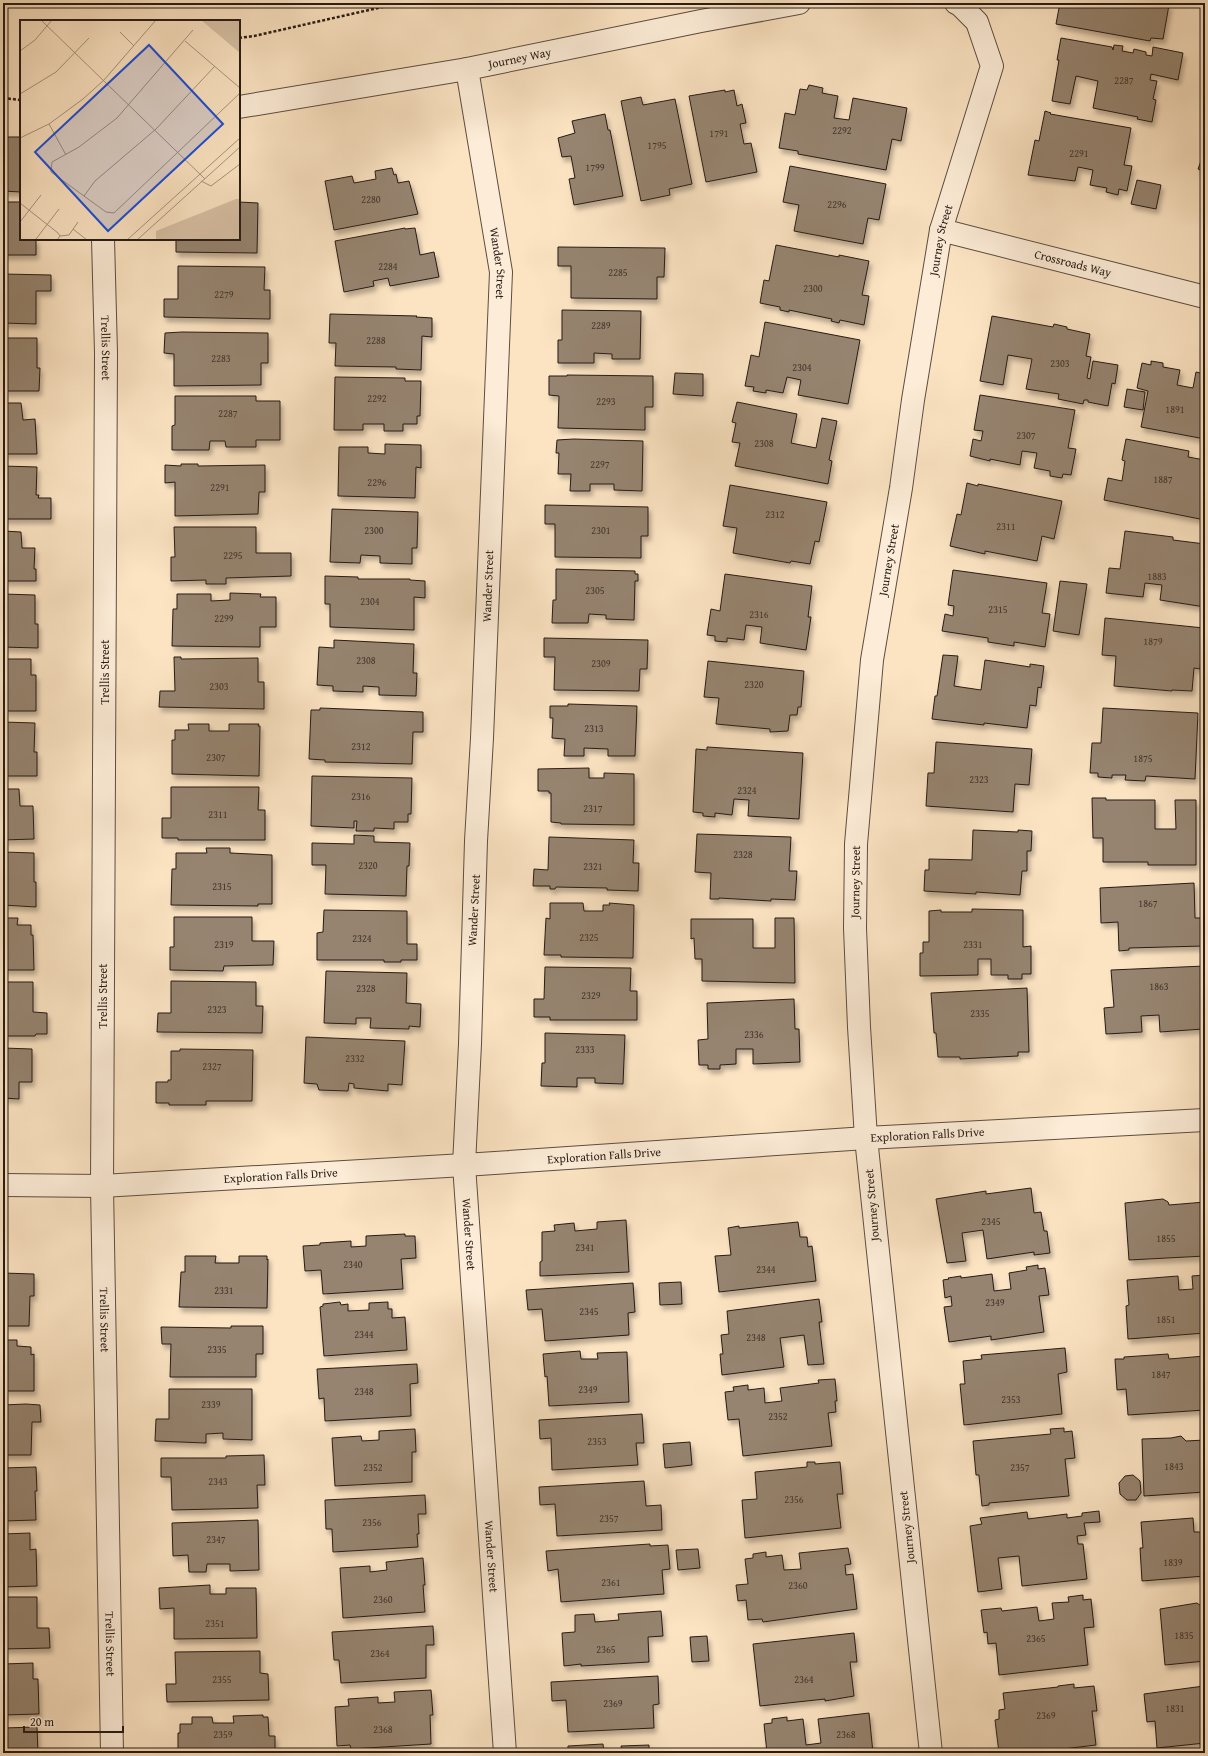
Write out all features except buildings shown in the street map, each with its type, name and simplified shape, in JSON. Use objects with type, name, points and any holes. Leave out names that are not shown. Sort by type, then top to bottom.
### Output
[{"type":"street","name":"Journey Way","points":[[240,107],[467,69],[570,47],[653,32],[701,20],[799,3]]},
{"type":"street","name":"Journey Street","points":[[931,1753],[866,1138],[855,928],[856,844],[872,660],[902,488],[913,400],[941,230],[992,66],[977,22],[960,5],[956,3]]},
{"type":"street","name":"Wander Street","points":[[467,69],[501,272],[476,842],[464,1165],[505,1753]]},
{"type":"street","name":"Crossroads Way","points":[[941,230],[1205,297]]},
{"type":"street","name":"Trellis Street","points":[[103,240],[106,353],[102,1186],[112,1753]]},
{"type":"street","name":"Exploration Falls Drive","points":[[3,1185],[102,1186],[464,1165],[866,1138],[1205,1120]]},
{"type":"path","points":[[240,38],[400,3]]},
{"type":"path","points":[[3,98],[20,100]]}]
